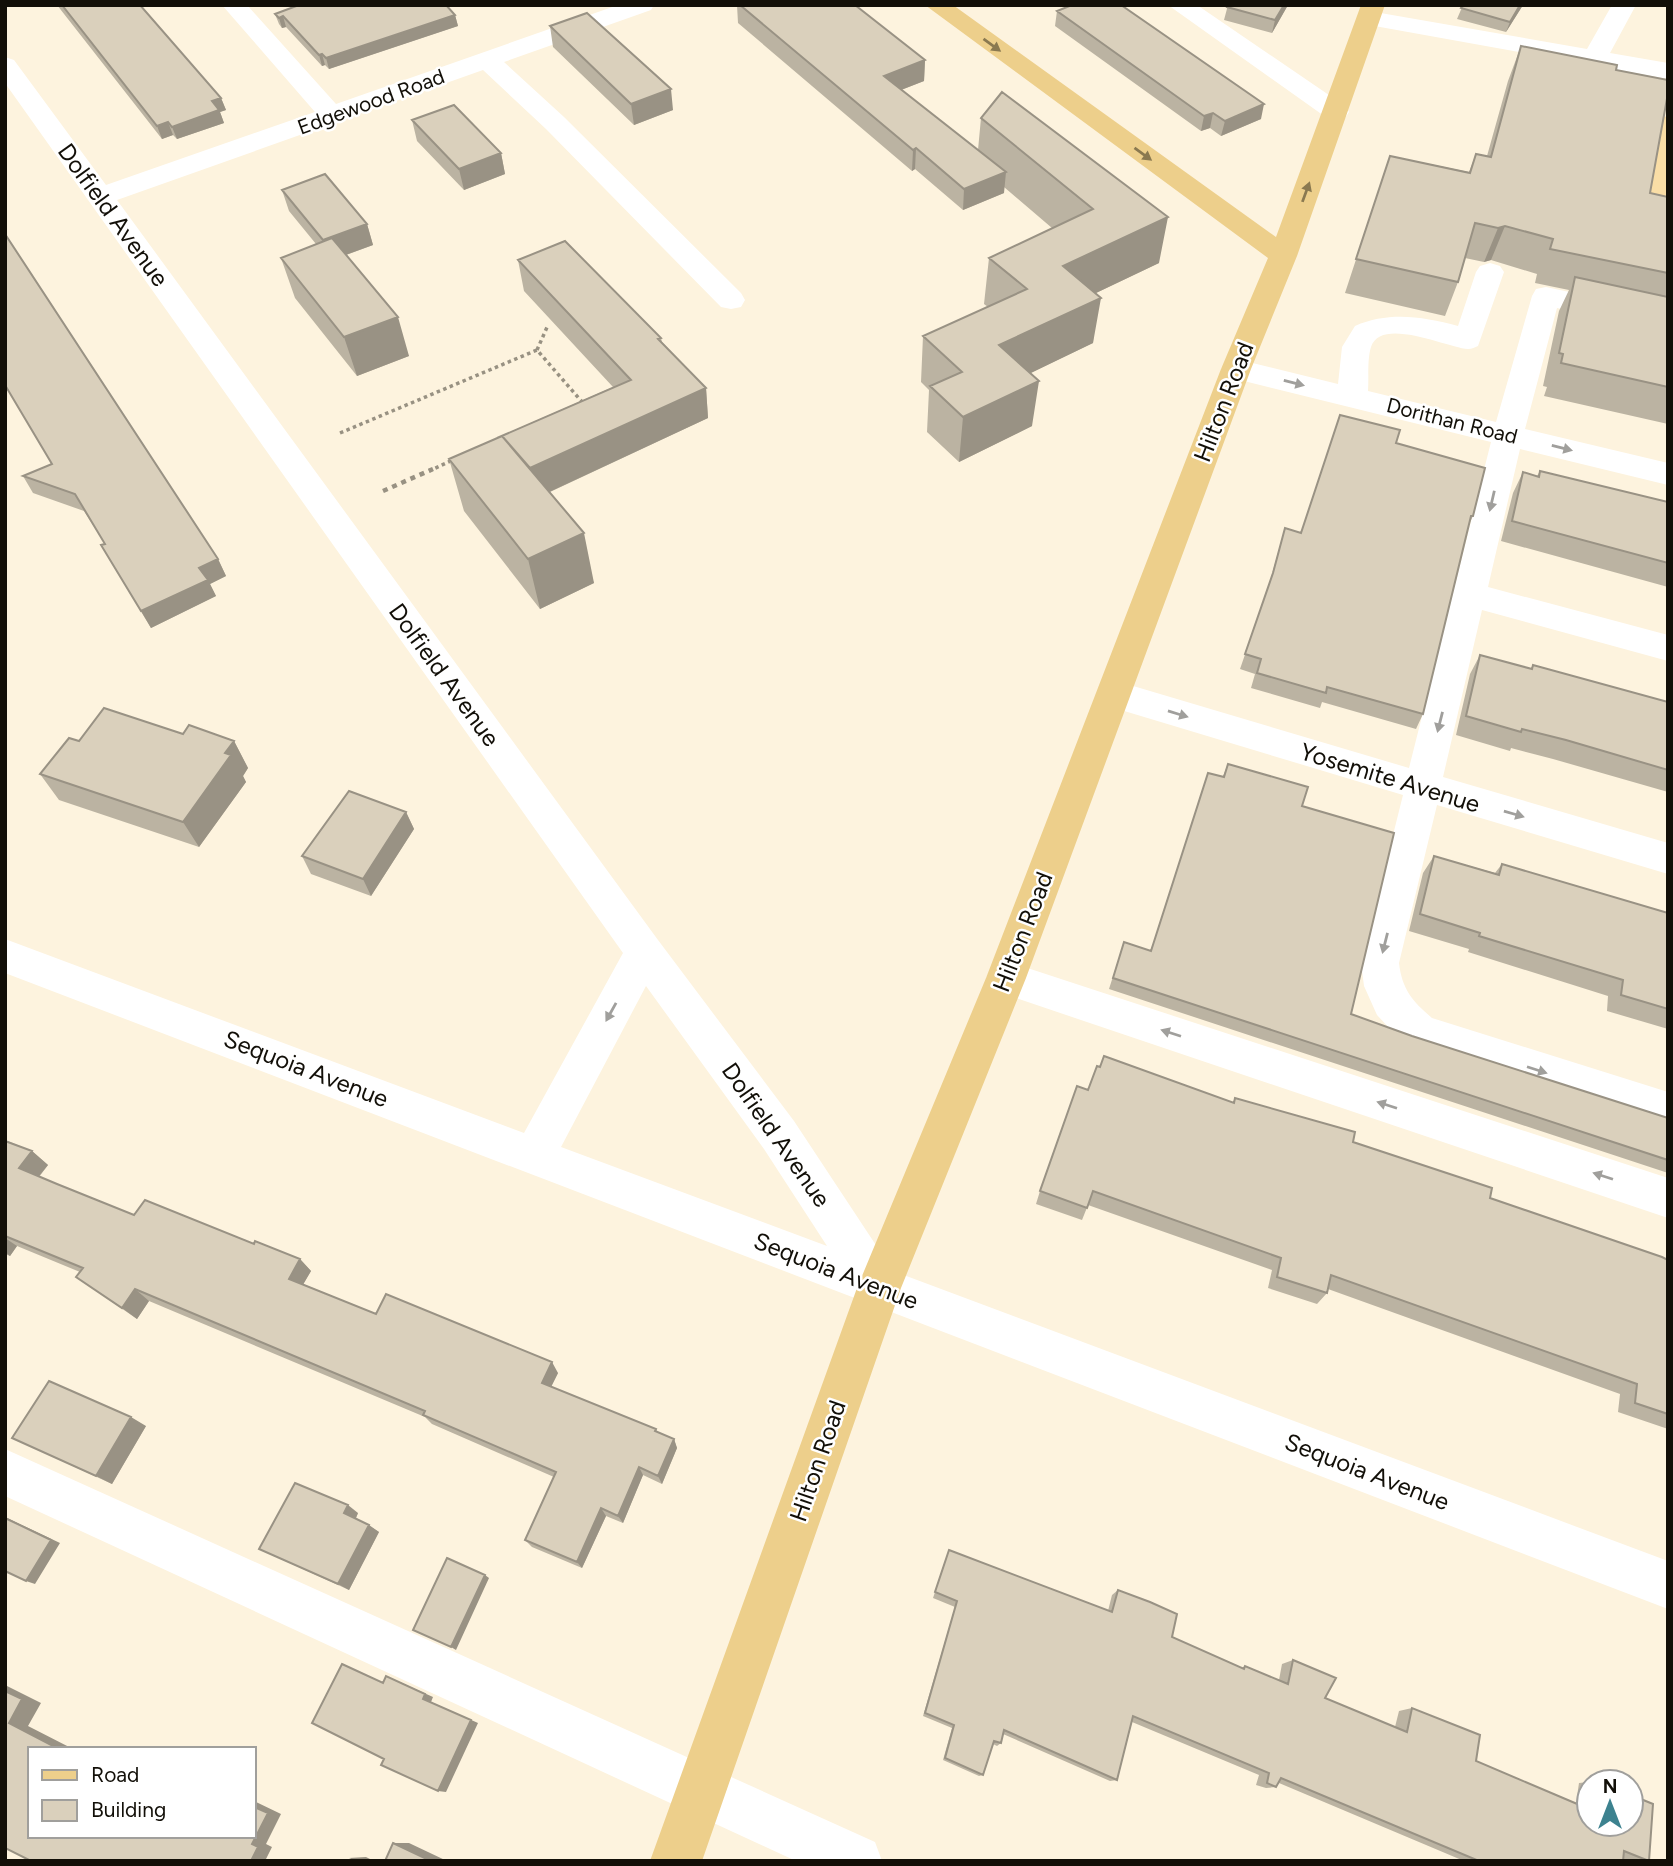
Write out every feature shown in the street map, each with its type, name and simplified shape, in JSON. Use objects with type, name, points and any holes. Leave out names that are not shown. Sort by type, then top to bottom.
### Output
[{"type":"main road","points":[[937,5],[1283,256]]},
{"type":"main road","name":"Hilton Road","points":[[676,1861],[879,1288],[1006,978],[1236,369],[1283,256],[1371,11]]},
{"type":"street","name":"Edgewood Road","points":[[99,197],[642,5]]},
{"type":"street","points":[[1180,5],[1336,112]]},
{"type":"street","points":[[1595,58],[1623,5]]},
{"type":"street","points":[[1371,11],[1668,71]]},
{"type":"street","points":[[242,14],[276,14]]},
{"type":"street","points":[[242,14],[332,115]]},
{"type":"street","points":[[487,61],[555,123],[731,300]]},
{"type":"street","name":"Dolfield Avenue","points":[[8,74],[779,1135],[879,1288]]},
{"type":"street","points":[[1353,397],[1358,342],[1366,333],[1382,328],[1414,325],[1468,339],[1490,272]]},
{"type":"street","points":[[1668,323],[1546,296],[1508,435],[1380,963],[1381,985],[1391,1007],[1419,1032],[1668,1111]]},
{"type":"street","name":"Dorithan Road","points":[[1236,369],[1668,474]]},
{"type":"street","points":[[1471,595],[1668,648]]},
{"type":"street","name":"Yosemite Avenue","points":[[1113,694],[1668,859]]},
{"type":"street","points":[[534,1155],[644,952]]},
{"type":"street","name":"Sequoia Avenue","points":[[5,956],[1668,1585]]},
{"type":"street","points":[[1006,978],[1668,1198]]},
{"type":"street","points":[[5,1472],[856,1861]]},
{"type":"path","points":[[340,433],[537,350],[548,325]]},
{"type":"path","points":[[537,350],[583,403]]},
{"type":"path","points":[[571,408],[583,403],[594,404]]},
{"type":"path","points":[[383,491],[458,458]]},
{"type":"shaded area","points":[[1654,115],[1668,117],[1668,214],[1637,207]]},
{"type":"building","points":[[62,5],[140,5],[221,98],[212,101],[219,110],[172,127],[168,122],[157,126]]},
{"type":"building","points":[[299,5],[446,5],[455,15],[326,58],[322,54],[319,55],[283,16],[279,18],[275,14]]},
{"type":"building","points":[[740,5],[855,5],[925,60],[884,76],[1006,172],[964,189],[916,148],[913,150]]},
{"type":"building","points":[[1072,5],[1121,5],[1264,104],[1225,121],[1213,113],[1204,116],[1057,11]]},
{"type":"building","points":[[1284,5],[1275,20],[1227,7]]},
{"type":"building","points":[[1463,5],[1520,5],[1510,22],[1461,8]]},
{"type":"building","points":[[587,13],[671,89],[631,104],[550,26]]},
{"type":"building","points":[[1521,46],[1617,65],[1616,70],[1668,80],[1650,193],[1668,197],[1668,273],[1550,249],[1553,239],[1505,226],[1498,228],[1475,223],[1458,282],[1356,259],[1390,156],[1470,173],[1476,154],[1491,157]]},
{"type":"building","points":[[1002,92],[1168,217],[1063,266],[1101,298],[999,345],[1039,381],[963,417],[930,386],[962,372],[923,336],[1027,289],[989,258],[1093,209],[981,118]]},
{"type":"building","points":[[454,105],[501,153],[459,169],[412,120]]},
{"type":"building","points":[[325,174],[367,224],[323,240],[282,190]]},
{"type":"building","points":[[5,234],[218,559],[199,568],[208,580],[141,611],[101,545],[105,544],[75,494],[23,476],[52,464],[5,385]]},
{"type":"building","points":[[332,238],[398,317],[344,337],[281,258]]},
{"type":"building","points":[[565,241],[661,338],[658,339],[706,388],[530,468],[502,436],[497,438],[631,380],[518,260]]},
{"type":"building","points":[[1575,277],[1668,297],[1668,387],[1561,363],[1563,354],[1559,353]]},
{"type":"building","points":[[1340,415],[1400,430],[1396,443],[1485,468],[1423,714],[1327,687],[1326,693],[1257,673],[1261,659],[1245,654],[1273,573],[1285,528],[1301,533]]},
{"type":"building","points":[[502,436],[584,533],[528,559],[449,459]]},
{"type":"building","points":[[1540,471],[1668,502],[1668,563],[1512,521],[1523,472],[1539,477]]},
{"type":"building","points":[[1480,655],[1532,669],[1533,665],[1668,702],[1668,770],[1566,740],[1522,729],[1521,732],[1466,716]]},
{"type":"building","points":[[104,708],[183,734],[189,725],[234,741],[225,753],[231,755],[183,822],[40,774],[69,738],[79,741]]},
{"type":"building","points":[[1228,764],[1308,787],[1302,806],[1394,833],[1351,1014],[1668,1118],[1668,1160],[1113,978],[1124,942],[1151,951],[1208,773],[1224,777]]},
{"type":"building","points":[[349,791],[406,812],[363,879],[302,856]]},
{"type":"building","points":[[1434,856],[1499,875],[1502,864],[1668,913],[1668,1009],[1621,995],[1623,980],[1479,936],[1480,933],[1420,914]]},
{"type":"building","points":[[1104,1056],[1234,1103],[1235,1098],[1355,1132],[1353,1142],[1492,1188],[1490,1198],[1668,1260],[1668,1414],[1635,1403],[1637,1384],[1331,1275],[1327,1293],[1277,1277],[1281,1258],[1093,1191],[1087,1208],[1040,1191],[1077,1086],[1088,1090]]},
{"type":"building","points":[[5,1141],[32,1151],[19,1168],[134,1215],[145,1200],[254,1244],[255,1241],[300,1259],[289,1279],[376,1314],[386,1294],[552,1362],[542,1383],[656,1429],[655,1431],[674,1439],[658,1476],[639,1467],[618,1516],[601,1508],[577,1562],[525,1540],[556,1472],[423,1415],[425,1411],[135,1289],[122,1308],[76,1277],[83,1268],[5,1236]]},
{"type":"building","points":[[49,1381],[131,1417],[96,1476],[12,1438]]},
{"type":"building","points":[[295,1483],[348,1505],[344,1513],[369,1525],[338,1584],[259,1549]]},
{"type":"building","points":[[5,1518],[51,1540],[26,1581],[5,1571]]},
{"type":"building","points":[[949,1550],[1112,1612],[1118,1590],[1150,1602],[1177,1614],[1172,1637],[1244,1669],[1245,1666],[1288,1684],[1293,1660],[1336,1678],[1325,1698],[1407,1732],[1412,1708],[1480,1735],[1476,1761],[1575,1803],[1575,1838],[1645,1838],[1645,1801],[1653,1804],[1649,1861],[1624,1851],[1623,1861],[1479,1861],[1281,1778],[1276,1787],[1267,1783],[1269,1773],[1133,1716],[1117,1780],[1004,1730],[1001,1743],[994,1741],[983,1775],[945,1758],[954,1725],[925,1713],[957,1601],[935,1592]]},
{"type":"building","points":[[447,1558],[485,1575],[451,1647],[413,1630]]},
{"type":"building","points":[[342,1664],[383,1683],[386,1676],[425,1694],[423,1699],[471,1720],[438,1791],[381,1765],[384,1759],[312,1723]]},
{"type":"building","points":[[5,1691],[22,1699],[9,1723],[55,1747],[28,1747],[28,1838],[255,1838],[252,1844],[258,1847],[251,1861],[31,1861],[5,1848]]},
{"type":"building","points":[[256,1808],[268,1813],[256,1836]]},
{"type":"building","points":[[393,1843],[431,1861],[385,1861]]}]
